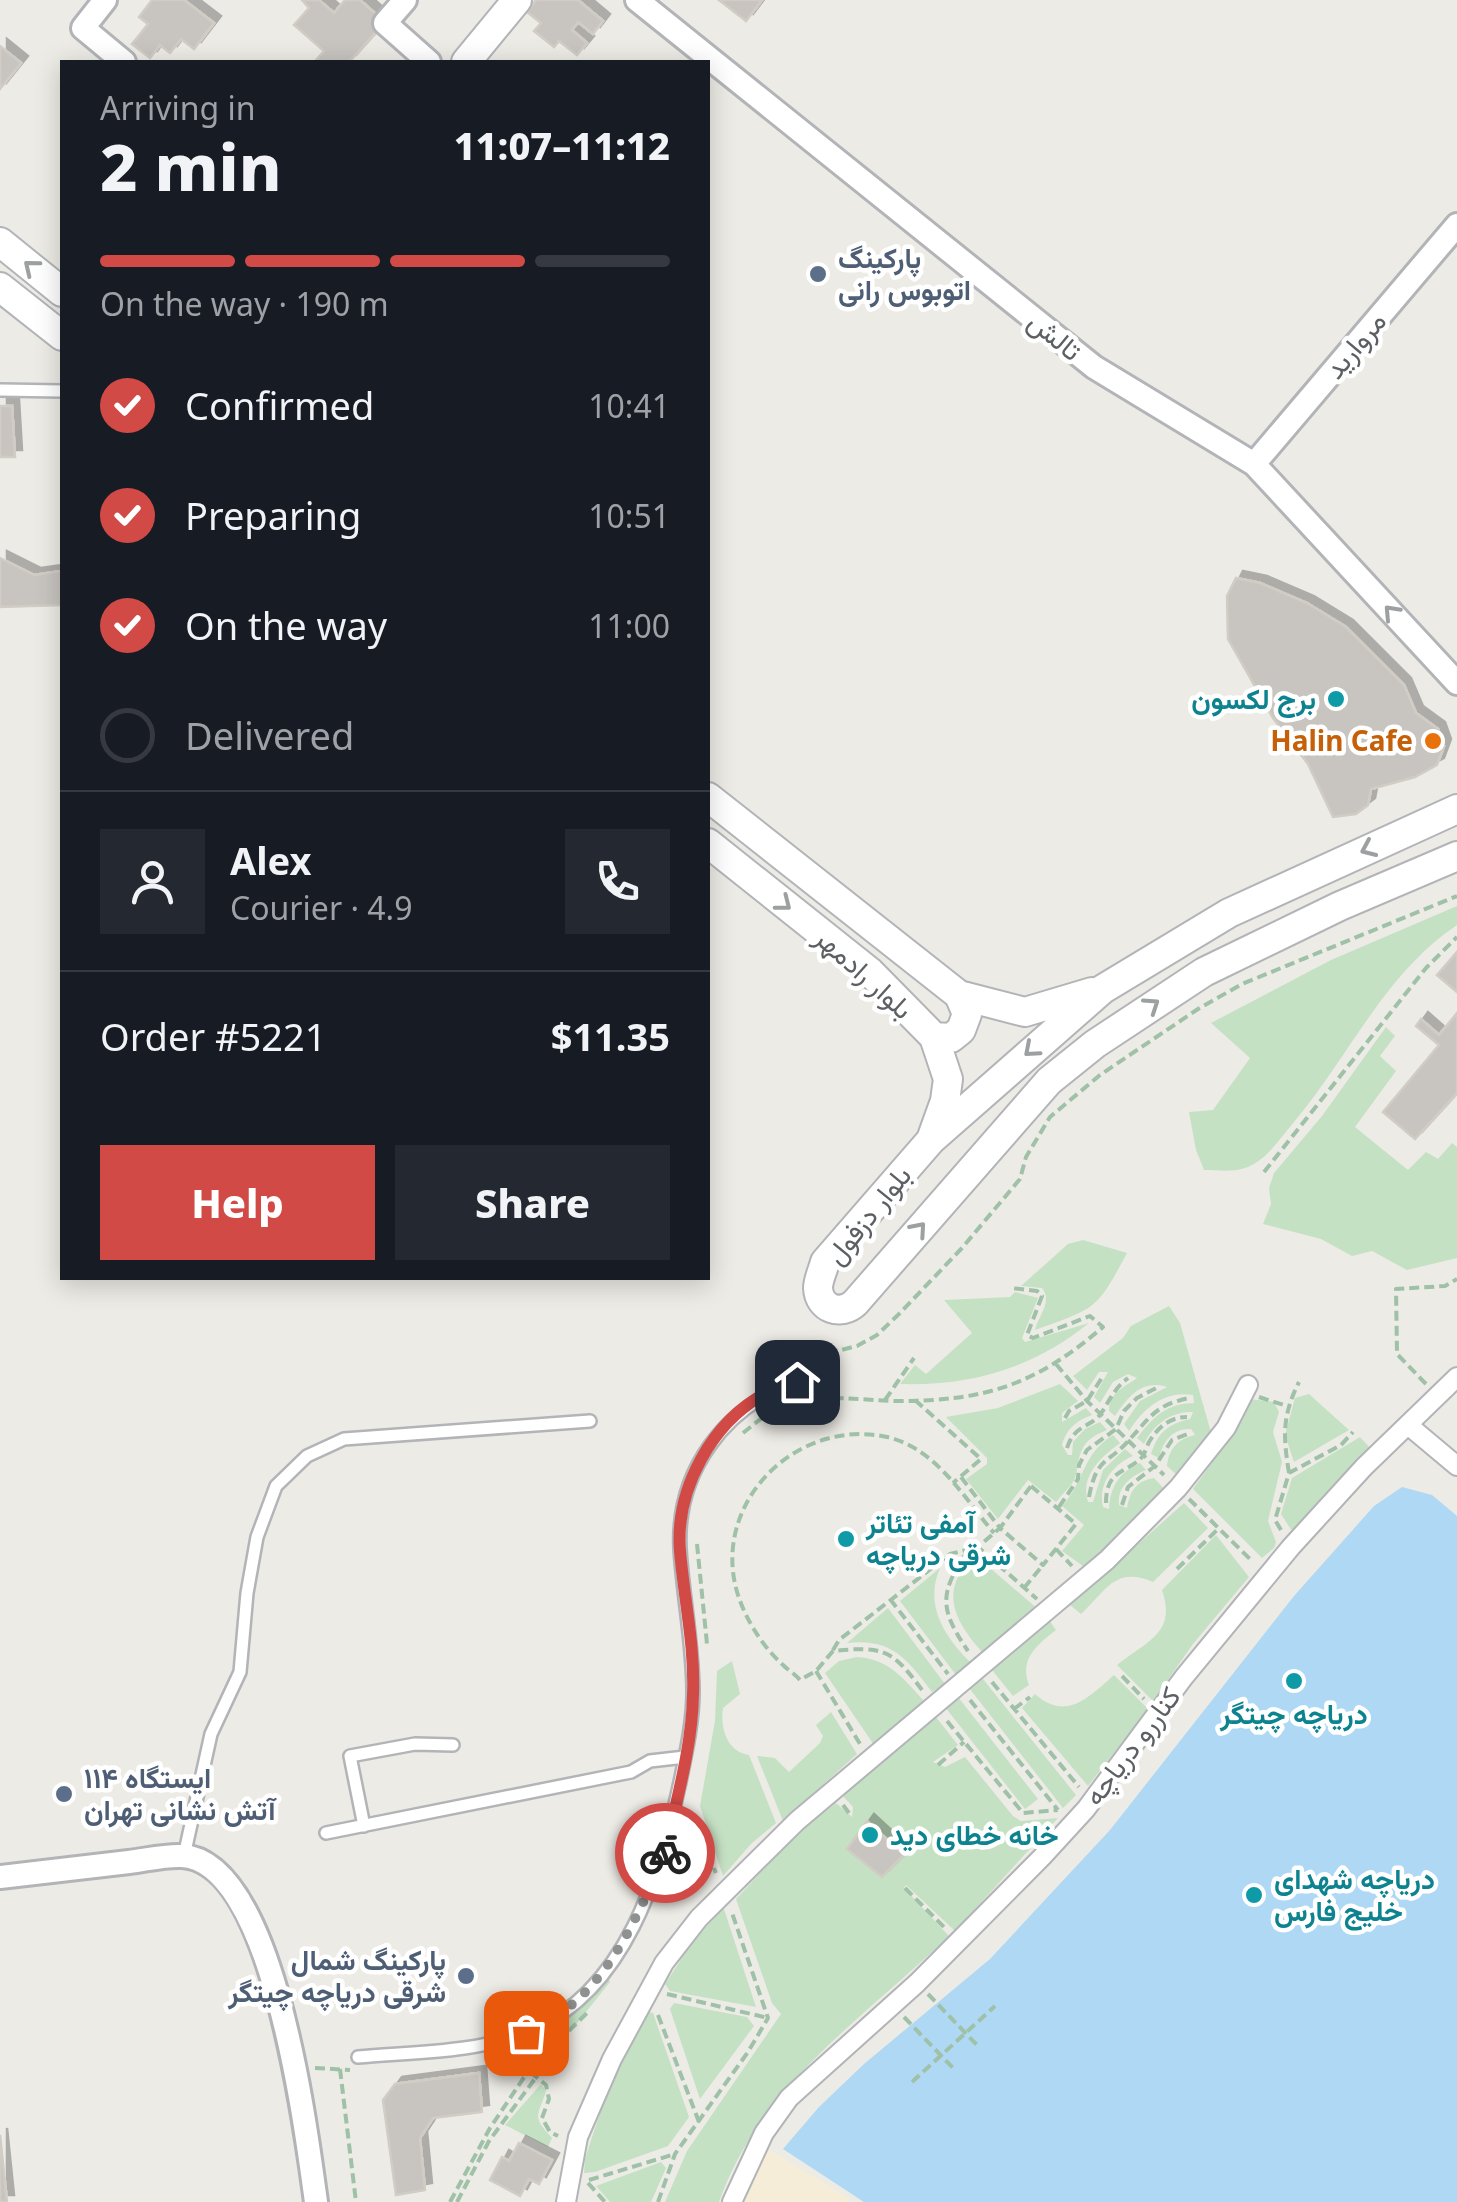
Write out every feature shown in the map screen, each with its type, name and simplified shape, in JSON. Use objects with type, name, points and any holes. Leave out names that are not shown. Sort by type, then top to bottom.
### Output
[{"type":"street","points":[[105,0],[83,28],[122,60]]},
{"type":"street","points":[[405,0],[385,23],[427,60]]},
{"type":"street","points":[[468,60],[518,0]]},
{"type":"street","name":"تالش","points":[[637,0],[1094,368],[1254,464],[1457,683]]},
{"type":"street","name":"مروارید","points":[[1254,464],[1457,225]]},
{"type":"street","points":[[0,242],[60,290]]},
{"type":"street","points":[[0,288],[60,334]]},
{"type":"street","name":"بلوار رادمهر","points":[[710,798],[959,995]]},
{"type":"street","name":"بلوار دزفول","points":[[1457,808],[1229,912],[1103,989],[931,1140],[825,1262],[818,1287],[828,1308],[848,1309],[1049,1081],[1095,1044],[1204,972],[1340,906],[1457,856]]},
{"type":"street","name":"بلوار رادمهر","points":[[710,846],[870,972],[934,1037],[948,1079],[945,1101],[931,1140]]},
{"type":"street","points":[[959,995],[1026,1012],[1103,989]]},
{"type":"street","points":[[934,1037],[951,1038],[961,1030],[967,1014],[959,995]]},
{"type":"street","name":"کناررو دریاچه","points":[[732,2202],[764,2132],[789,2098],[917,1983],[1070,1826],[1184,1677],[1291,1547],[1457,1377]]},
{"type":"street","points":[[566,2202],[578,2136],[648,1989],[699,1918],[771,1844],[1086,1580],[1178,1488],[1226,1428],[1246,1389]]},
{"type":"street","points":[[1408,1424],[1457,1466]]},
{"type":"street","points":[[0,1877],[184,1856],[222,1874],[237,1894],[271,1979],[296,2066],[316,2202]]},
{"type":"lane","points":[[0,390],[60,391]]},
{"type":"lane","points":[[358,2057],[498,2042],[537,2028],[569,2009],[607,1969],[630,1933],[665,1853],[685,1757],[693,1696],[690,1620],[680,1548],[682,1512],[695,1470],[719,1431],[767,1392],[797,1382]]},
{"type":"lane","points":[[184,1856],[211,1734],[240,1672],[246,1593],[257,1538],[276,1486],[308,1456],[344,1439],[590,1421]]},
{"type":"lane","points":[[364,1826],[350,1756],[414,1744],[453,1745]]},
{"type":"lane","points":[[326,1833],[632,1772],[650,1761],[685,1757]]},
{"type":"path","points":[[788,1403],[815,1342],[836,1351],[877,1335],[962,1248],[1020,1179],[1026,1157],[1050,1117],[1089,1083],[1242,984],[1457,896]]},
{"type":"path","points":[[1264,1172],[1426,968],[1457,938]]},
{"type":"path","points":[[1436,1395],[1397,1354],[1396,1289],[1446,1286],[1457,1279]]},
{"type":"path","points":[[778,1408],[788,1403],[844,1396],[915,1400],[996,1391],[1028,1380],[1056,1364],[1103,1327],[1090,1316],[1033,1338],[1027,1335],[1042,1296],[1036,1291],[1011,1288]]},
{"type":"path","points":[[885,1400],[914,1358]]},
{"type":"path","points":[[1056,1364],[1087,1401],[1268,1578]]},
{"type":"path","points":[[1065,1418],[1069,1411],[1087,1401],[1104,1376]]},
{"type":"path","points":[[1068,1448],[1076,1429],[1102,1415],[1114,1388],[1128,1378]]},
{"type":"path","points":[[1291,1547],[1275,1520],[1290,1473],[1284,1440],[1287,1406],[1300,1382]]},
{"type":"path","points":[[1058,1508],[1078,1479],[1079,1465],[1087,1450],[1116,1428],[1131,1403],[1144,1391],[1160,1386]]},
{"type":"path","points":[[1246,1389],[1287,1406]]},
{"type":"path","points":[[1089,1497],[1102,1461],[1129,1441],[1145,1419],[1170,1402],[1188,1398]]},
{"type":"path","points":[[915,1400],[981,1460],[953,1483]]},
{"type":"path","points":[[732,1443],[768,1413]]},
{"type":"path","points":[[1106,1503],[1112,1480],[1125,1466],[1144,1455],[1151,1438],[1164,1424],[1187,1417]]},
{"type":"path","points":[[1290,1473],[1341,1445],[1353,1432]]},
{"type":"path","points":[[1122,1505],[1128,1487],[1154,1466],[1172,1440],[1188,1434]]},
{"type":"path","points":[[870,1759],[816,1671],[800,1680],[752,1628],[732,1574],[735,1532],[762,1478],[793,1452],[828,1438],[889,1438],[926,1455],[994,1533]]},
{"type":"path","points":[[961,1476],[1000,1528],[1043,1565]]},
{"type":"path","points":[[833,1651],[839,1640],[950,1554],[978,1547],[1000,1528],[1031,1486],[1076,1524],[1024,1588]]},
{"type":"path","points":[[1177,1569],[1219,1528]]},
{"type":"path","points":[[696,1534],[708,1660]]},
{"type":"path","points":[[978,1547],[1050,1610]]},
{"type":"path","points":[[968,1550],[945,1589],[954,1629],[981,1668],[1091,1802]]},
{"type":"path","points":[[890,1599],[1070,1826]]},
{"type":"path","points":[[1122,1676],[1158,1714]]},
{"type":"path","points":[[1014,1709],[1030,1696]]},
{"type":"path","points":[[938,1765],[964,1742]]},
{"type":"path","points":[[683,1820],[686,1804],[724,1891],[768,2018]]},
{"type":"path","points":[[906,1888],[957,1940]]},
{"type":"path","points":[[648,1989],[768,2018]]},
{"type":"path","points":[[648,1989],[700,2122]]},
{"type":"path","points":[[928,1994],[976,2045]]},
{"type":"path","points":[[450,2202],[490,2128],[530,2070],[583,2020],[592,2006]]},
{"type":"path","points":[[912,2082],[995,2006]]},
{"type":"path","points":[[902,2015],[952,2068]]},
{"type":"path","points":[[658,2202],[676,2154],[768,2018]]},
{"type":"path","points":[[494,2049],[530,2070],[548,2090],[542,2118],[546,2126],[556,2136],[578,2136]]},
{"type":"path","points":[[296,2066],[360,2071]]},
{"type":"path","points":[[340,2069],[356,2202]]},
{"type":"path","points":[[457,2202],[489,2141],[537,2076]]},
{"type":"path","points":[[605,2202],[586,2181],[676,2154]]},
{"type":"green space","points":[[1457,906],[1457,925],[1409,967],[1388,992],[1314,1097],[1268,1153],[1245,1168],[1204,1170],[1189,1112],[1213,1110],[1250,1058],[1211,1023],[1331,960]]},
{"type":"green space","points":[[1386,1027],[1395,1036],[1380,1056],[1396,1071],[1355,1127],[1408,1170],[1426,1152],[1438,1159],[1452,1143],[1457,1147],[1457,1258],[1407,1270],[1372,1251],[1352,1256],[1321,1239],[1263,1224],[1271,1204],[1269,1188],[1274,1173],[1322,1116]]},
{"type":"green space","points":[[1083,1240],[1127,1253],[1092,1305],[1035,1330],[1045,1293],[1042,1288],[1021,1286],[1068,1244]]},
{"type":"green space","points":[[1015,1292],[1038,1298],[1022,1338],[1025,1342],[1089,1323],[1046,1352],[1000,1371],[952,1382],[900,1384],[915,1365],[926,1374],[972,1333],[944,1300],[1010,1297]]},
{"type":"green space","points":[[1169,1306],[1180,1323],[1212,1436],[1180,1478],[1167,1466],[1168,1460],[1175,1445],[1195,1435],[1191,1429],[1170,1437],[1159,1458],[1151,1454],[1165,1430],[1190,1419],[1193,1412],[1164,1420],[1144,1444],[1137,1438],[1161,1413],[1194,1403],[1193,1395],[1173,1395],[1156,1402],[1129,1431],[1124,1424],[1140,1401],[1167,1387],[1143,1388],[1115,1416],[1109,1411],[1112,1399],[1137,1378],[1128,1374],[1113,1382],[1100,1403],[1094,1397],[1108,1372],[1099,1372],[1087,1390],[1073,1376],[1123,1338],[1131,1326]]},
{"type":"green space","points":[[1060,1384],[1078,1401],[1062,1413],[1062,1422],[1086,1408],[1092,1415],[1069,1430],[1062,1445],[1068,1455],[1072,1455],[1073,1442],[1085,1429],[1100,1422],[1107,1430],[1083,1447],[1075,1478],[1056,1502],[1028,1480],[998,1519],[966,1479],[987,1464],[987,1458],[946,1417],[998,1408]]},
{"type":"green space","points":[[1309,1394],[1349,1430],[1294,1462],[1285,1435],[1295,1398]]},
{"type":"green space","points":[[1250,1399],[1274,1402],[1279,1412],[1273,1432],[1282,1462],[1268,1521],[1276,1542],[1262,1558],[1193,1489]]},
{"type":"green space","points":[[1113,1435],[1120,1443],[1089,1476],[1088,1502],[1093,1502],[1103,1470],[1125,1449],[1133,1456],[1108,1476],[1103,1507],[1109,1509],[1111,1494],[1121,1476],[1140,1463],[1146,1470],[1126,1483],[1119,1505],[1127,1508],[1135,1488],[1148,1479],[1154,1478],[1168,1493],[1087,1569],[1062,1551],[1084,1525],[1062,1506],[1089,1459]]},
{"type":"green space","points":[[1360,1437],[1371,1449],[1292,1531],[1281,1514],[1292,1478]]},
{"type":"green space","points":[[1184,1503],[1208,1528],[1153,1582],[1120,1579],[1081,1614],[1070,1605]]},
{"type":"green space","points":[[1216,1535],[1249,1577],[1193,1644],[1153,1701],[1117,1665],[1156,1635],[1165,1617],[1162,1590]]},
{"type":"green space","points":[[976,1556],[1039,1610],[985,1655],[965,1631],[954,1606],[956,1581]]},
{"type":"green space","points":[[940,1568],[934,1594],[939,1619],[970,1662],[956,1675],[900,1601]]},
{"type":"green space","points":[[888,1608],[945,1684],[932,1692],[897,1653],[876,1644],[847,1643]]},
{"type":"green space","points":[[1049,1620],[1056,1630],[1032,1653],[1026,1668],[1029,1685],[1013,1696],[992,1670]]},
{"type":"green space","points":[[857,1657],[887,1666],[924,1701],[874,1745],[825,1673],[839,1661]]},
{"type":"green space","points":[[732,1661],[740,1694],[723,1708],[724,1731],[735,1749],[749,1755],[776,1823],[723,1876],[700,1806],[715,1721],[717,1671]]},
{"type":"green space","points":[[1114,1675],[1148,1709],[1088,1786],[1022,1708],[1035,1694],[1057,1706],[1077,1703]]},
{"type":"green space","points":[[983,1679],[1076,1795],[1063,1808],[969,1688]]},
{"type":"green space","points":[[958,1697],[1038,1799],[1025,1809],[945,1707]]},
{"type":"green space","points":[[831,1712],[857,1754],[783,1821],[757,1756],[775,1758],[789,1772],[820,1743],[823,1736],[816,1725]]},
{"type":"green space","points":[[936,1717],[958,1745],[933,1762],[945,1767],[965,1757],[1021,1821],[1058,1818],[955,1931],[906,1885],[904,1888],[949,1936],[787,2088],[737,2160],[719,2202],[665,2202],[687,2151],[781,2014],[772,2003],[736,1899],[797,1834],[836,1803],[852,1817],[853,1807],[842,1795]]},
{"type":"green space","points":[[723,1906],[756,2007],[670,1991],[665,1984]]},
{"type":"green space","points":[[608,1978],[610,1982],[545,2063],[538,2067],[503,2049],[552,2026]]},
{"type":"green space","points":[[674,2003],[747,2017],[754,2026],[700,2099],[670,2009]]},
{"type":"green space","points":[[649,2012],[653,2013],[689,2117],[668,2146],[584,2173],[585,2159],[621,2057]]},
{"type":"green space","points":[[541,2084],[546,2091],[538,2116],[552,2138],[548,2147],[505,2125]]},
{"type":"green space","points":[[661,2162],[666,2168],[651,2202],[610,2202],[596,2186]]},
{"type":"sand","points":[[764,2147],[849,2198],[848,2202],[742,2202]]},
{"type":"water","name":"دریاچه شهدای خلیج فارس","points":[[1402,1487],[1432,1495],[1457,1516],[1457,2202],[864,2202],[783,2149],[864,2064],[990,1959],[1110,1830],[1294,1596],[1374,1506]]},
{"type":"building","points":[[152,0],[184,0],[214,23],[194,49],[181,39],[170,53],[160,45],[150,58],[132,44],[148,24],[139,17]]},
{"type":"building","points":[[302,0],[319,0],[334,13],[345,0],[360,0],[385,22],[351,60],[316,60],[324,51],[294,25],[309,8]]},
{"type":"building","points":[[536,0],[578,0],[603,21],[593,34],[578,22],[572,30],[587,43],[577,55],[559,41],[554,47],[534,31],[541,23],[527,12]]},
{"type":"building","points":[[719,0],[762,0],[746,21]]},
{"type":"building","points":[[0,46],[21,63],[0,89]]},
{"type":"building","points":[[0,406],[12,406],[15,457],[0,457]]},
{"type":"building","points":[[0,558],[34,575],[60,571],[60,605],[0,607]]},
{"type":"building","name":"برج لکسون","points":[[1236,578],[1260,583],[1307,603],[1346,627],[1404,685],[1416,713],[1438,729],[1444,746],[1437,765],[1415,777],[1371,789],[1368,805],[1356,814],[1333,817],[1308,764],[1273,718],[1228,639],[1227,596]]},
{"type":"building","points":[[1457,952],[1457,992],[1437,975]]},
{"type":"building","points":[[1457,1013],[1457,1093],[1415,1139],[1383,1112],[1439,1045],[1416,1026],[1421,1019],[1439,1035]]},
{"type":"building","name":"خانه خطای دید","points":[[867,1821],[904,1855],[882,1877],[847,1849]]},
{"type":"building","points":[[479,2073],[482,2112],[433,2118],[420,2138],[425,2190],[396,2195],[383,2100],[395,2084]]},
{"type":"building","points":[[0,2135],[7,2202],[0,2202]]},
{"type":"building","points":[[519,2143],[552,2160],[539,2184],[529,2179],[520,2196],[490,2180],[502,2157],[509,2161]]},
{"type":"way so far","points":[[526,2033],[569,2009],[607,1969],[630,1933],[665,1853]]},
{"type":"place","name":"پارکینگ اتوبوس رانی","points":[[818,274]]},
{"type":"place","name":"برج لکسون","points":[[1336,699]]},
{"type":"place","name":"Halin Cafe","points":[[1433,741]]},
{"type":"place","name":"آمفی تئاتر شرقی دریاچه","points":[[846,1539]]},
{"type":"place","name":"دریاچه چیتگر","points":[[1294,1681]]},
{"type":"place","name":"ایستگاه ۱۱۴ آتش نشانی تهران","points":[[64,1794]]},
{"type":"place","name":"خانه خطای دید","points":[[870,1835]]},
{"type":"place","name":"دریاچه شهدای خلیج فارس","points":[[1254,1895]]},
{"type":"place","name":"پارکینگ شمال شرقی دریاچه چیتگر","points":[[466,1976]]},
{"type":"route","points":[[665,1853],[693,1696],[690,1620],[680,1548],[682,1512],[695,1470],[719,1431],[767,1392],[797,1382]]}]
